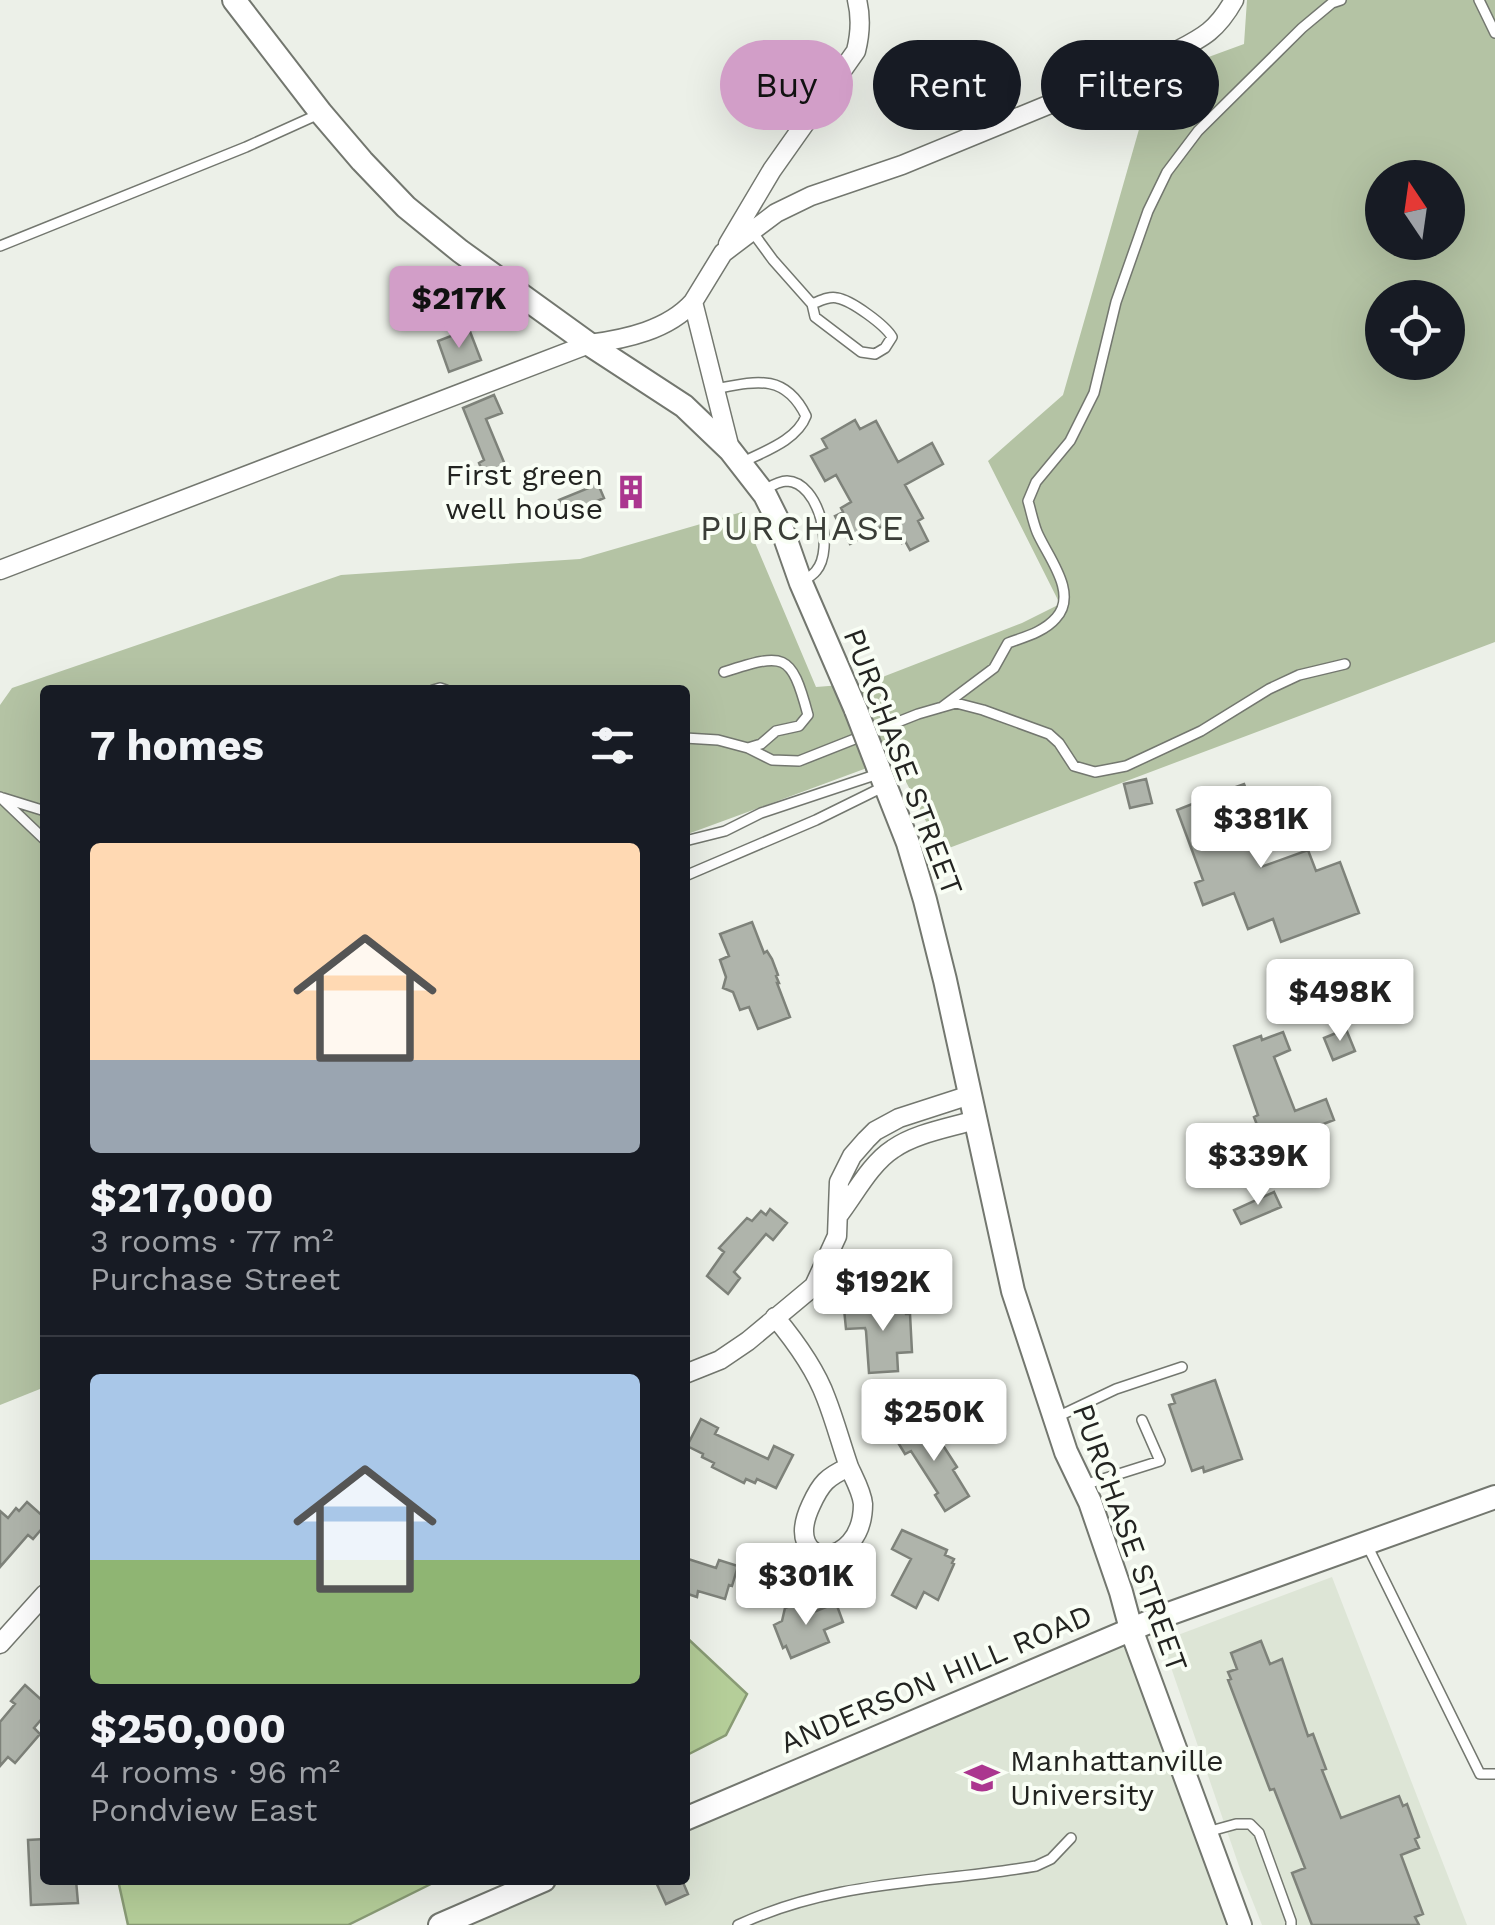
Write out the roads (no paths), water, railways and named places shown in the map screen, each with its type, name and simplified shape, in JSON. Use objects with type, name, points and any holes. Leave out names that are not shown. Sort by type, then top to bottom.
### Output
[{"type":"main road","name":"PURCHASE STREET","points":[[234,0],[321,113],[406,207],[589,344],[684,406],[713,431],[763,491],[782,529],[908,844],[945,980],[1012,1291],[1066,1452],[1122,1592],[1130,1629],[1240,1925]]},
{"type":"main road","name":"ANDERSON HILL ROAD","points":[[690,1817],[1130,1629],[1495,1498]]},
{"type":"main road","points":[[440,1925],[532,1885]]},
{"type":"street","points":[[0,570],[589,344],[660,326],[682,314],[747,225],[772,170],[856,52],[860,10],[857,0]]},
{"type":"street","points":[[747,225],[810,196],[902,165],[1167,56],[1208,35],[1234,0]]},
{"type":"street","points":[[693,302],[736,457]]},
{"type":"street","points":[[690,1372],[720,1360],[748,1341],[814,1286],[837,1236],[838,1182],[866,1140],[899,1118],[970,1095]]},
{"type":"street","points":[[838,1216],[885,1155],[906,1142],[975,1120]]},
{"type":"street","points":[[866,1140],[885,1155]]},
{"type":"street","points":[[774,1317],[791,1337],[826,1396],[863,1500],[860,1522],[846,1548],[836,1554],[814,1553],[806,1545],[804,1520],[828,1476],[849,1467]]},
{"type":"street","points":[[0,1644],[40,1600]]},
{"type":"lane","points":[[942,707],[994,668],[1008,643],[1036,633],[1058,617],[1065,598],[1062,585],[1037,532],[1028,502],[1036,482],[1070,441],[1094,393],[1116,302],[1148,212],[1167,172],[1198,131],[1302,28],[1341,0]]},
{"type":"lane","points":[[1479,0],[1495,33]]},
{"type":"lane","points":[[0,246],[321,113]]},
{"type":"lane","points":[[747,225],[812,304],[815,317],[861,352],[875,354],[892,337],[886,328],[840,298],[812,304]]},
{"type":"lane","points":[[715,389],[760,382],[783,386],[806,416],[802,426],[783,442],[736,457]]},
{"type":"lane","points":[[763,491],[790,481],[803,488],[817,507],[824,531],[824,552],[818,570],[801,582]]},
{"type":"lane","points":[[724,672],[777,659],[793,670],[802,694],[808,715],[798,726],[776,732],[748,748]]},
{"type":"lane","points":[[690,738],[718,740],[772,760],[799,761],[956,703],[1049,734],[1074,766],[1095,772],[1126,766],[1201,730],[1299,675],[1345,664]]},
{"type":"lane","points":[[690,840],[881,775]]},
{"type":"lane","points":[[690,874],[816,820],[881,775]]},
{"type":"lane","points":[[0,797],[40,809]]},
{"type":"lane","points":[[0,797],[40,835]]},
{"type":"lane","points":[[1054,1418],[1116,1389],[1182,1367]]},
{"type":"lane","points":[[1082,1486],[1160,1461],[1142,1420]]},
{"type":"lane","points":[[1367,1544],[1480,1774],[1495,1774]]},
{"type":"lane","points":[[1205,1833],[1236,1824],[1250,1824],[1259,1833],[1292,1921],[1290,1925]]},
{"type":"lane","points":[[738,1925],[782,1906],[835,1891],[1036,1866],[1050,1860],[1071,1838]]},
{"type":"place","name":"First green well house","points":[[631,492]]},
{"type":"place","name":"Manhattanville University","points":[[982,1778]]},
{"type":"district","name":"PURCHASE","points":[[803,528]]}]
